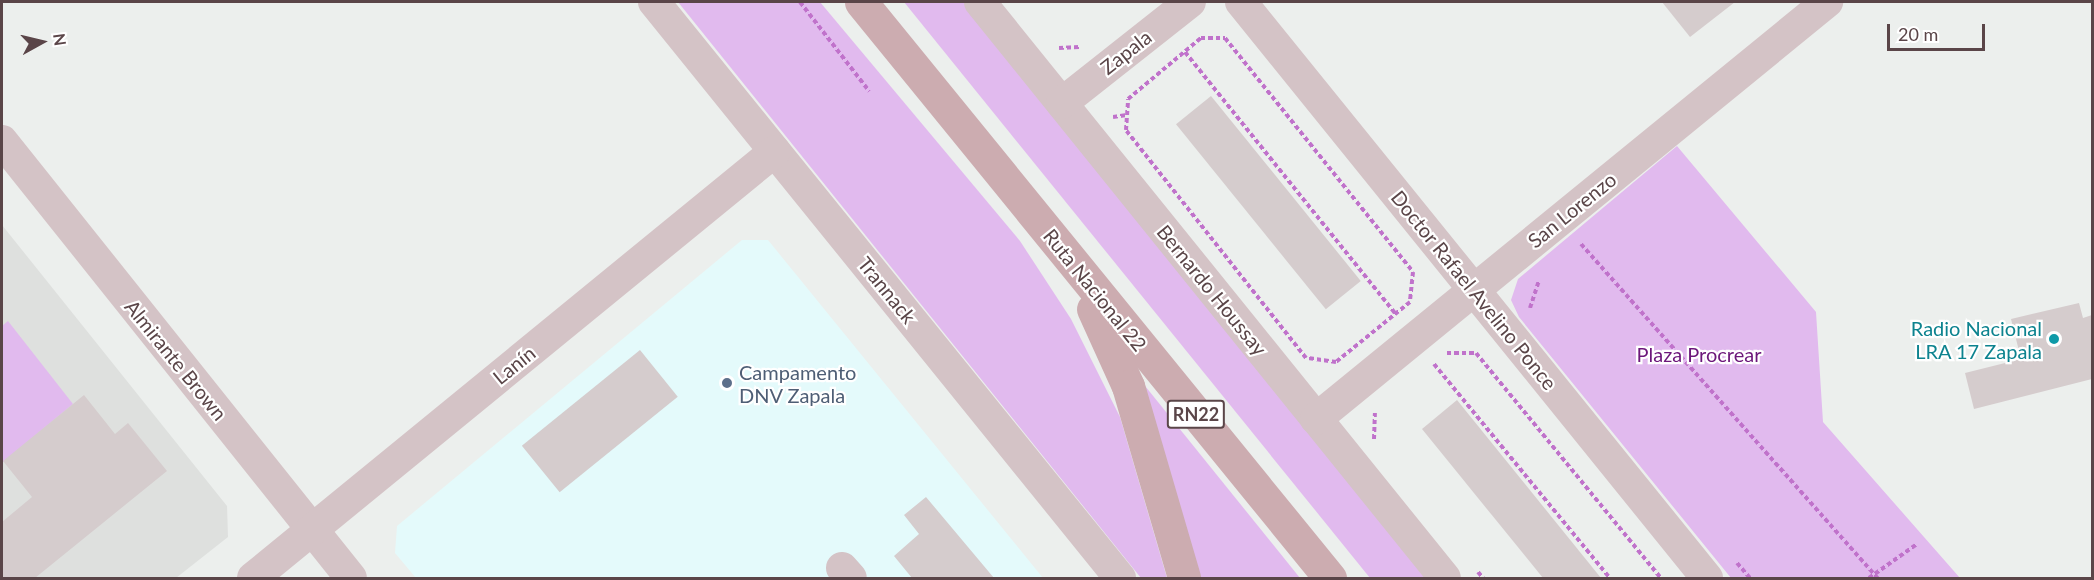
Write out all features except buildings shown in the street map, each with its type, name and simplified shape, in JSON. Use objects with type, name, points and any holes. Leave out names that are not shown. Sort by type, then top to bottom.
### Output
[{"type":"main road","name":"Ruta Nacional 22","points":[[861,2],[1330,579]]},
{"type":"main road","points":[[1062,249],[1125,378],[1184,579]]},
{"type":"street","name":"Trannack","points":[[654,2],[1120,579]]},
{"type":"street","name":"Bernardo Houssay","points":[[980,2],[1444,579]]},
{"type":"street","name":"Zapala","points":[[1062,103],[1190,2]]},
{"type":"street","name":"Doctor Rafael Avelino Ponce","points":[[1241,2],[1707,579]]},
{"type":"street","name":"San Lorenzo","points":[[1316,419],[1827,2]]},
{"type":"street","name":"Almirante Brown","points":[[2,141],[351,579]]},
{"type":"street","name":"Lanín","points":[[253,579],[775,151]]},
{"type":"path","points":[[800,2],[869,91]]},
{"type":"path","points":[[1201,38],[1225,38],[1413,272],[1410,302],[1336,362],[1306,358],[1126,130],[1128,99],[1185,52],[1201,38]]},
{"type":"path","points":[[1053,40],[1060,48],[1086,47]]},
{"type":"path","points":[[1185,52],[1396,314]]},
{"type":"path","points":[[1572,252],[1590,237]]},
{"type":"path","points":[[1581,244],[1878,579]]},
{"type":"path","points":[[1538,318],[1530,309],[1536,283],[1545,275]]},
{"type":"path","points":[[1426,370],[1448,353],[1476,353],[1661,579]]},
{"type":"path","points":[[1434,364],[1610,579]]},
{"type":"path","points":[[1374,443],[1375,411],[1384,404]]},
{"type":"path","points":[[1869,579],[1917,544]]},
{"type":"path","points":[[1735,560],[1750,579]]},
{"type":"path","points":[[1476,569],[1483,579]]},
{"type":"shaded area","points":[[2,225],[227,506],[228,537],[176,578],[2,578]]},
{"type":"shaded area","name":"Campamento DNV Zapala","points":[[742,240],[768,240],[1043,578],[416,578],[395,553],[397,526]]},
{"type":"green space","points":[[678,2],[820,2],[1020,241],[1071,319],[1120,417],[1167,578],[1141,578]]},
{"type":"green space","points":[[904,2],[964,2],[1426,578],[1370,578]]},
{"type":"green space","name":"Plaza Procrear","points":[[1677,146],[1816,312],[1823,422],[1960,578],[1731,578],[1519,317],[1511,300],[1518,279]]},
{"type":"green space","points":[[8,321],[73,404],[2,463],[2,326]]},
{"type":"green space","points":[[1133,371],[1300,578],[1195,578]]},
{"type":"place","name":"Radio Nacional LRA 17 Zapala","points":[[2054,339]]},
{"type":"place","name":"Campamento DNV Zapala","points":[[727,383]]}]
